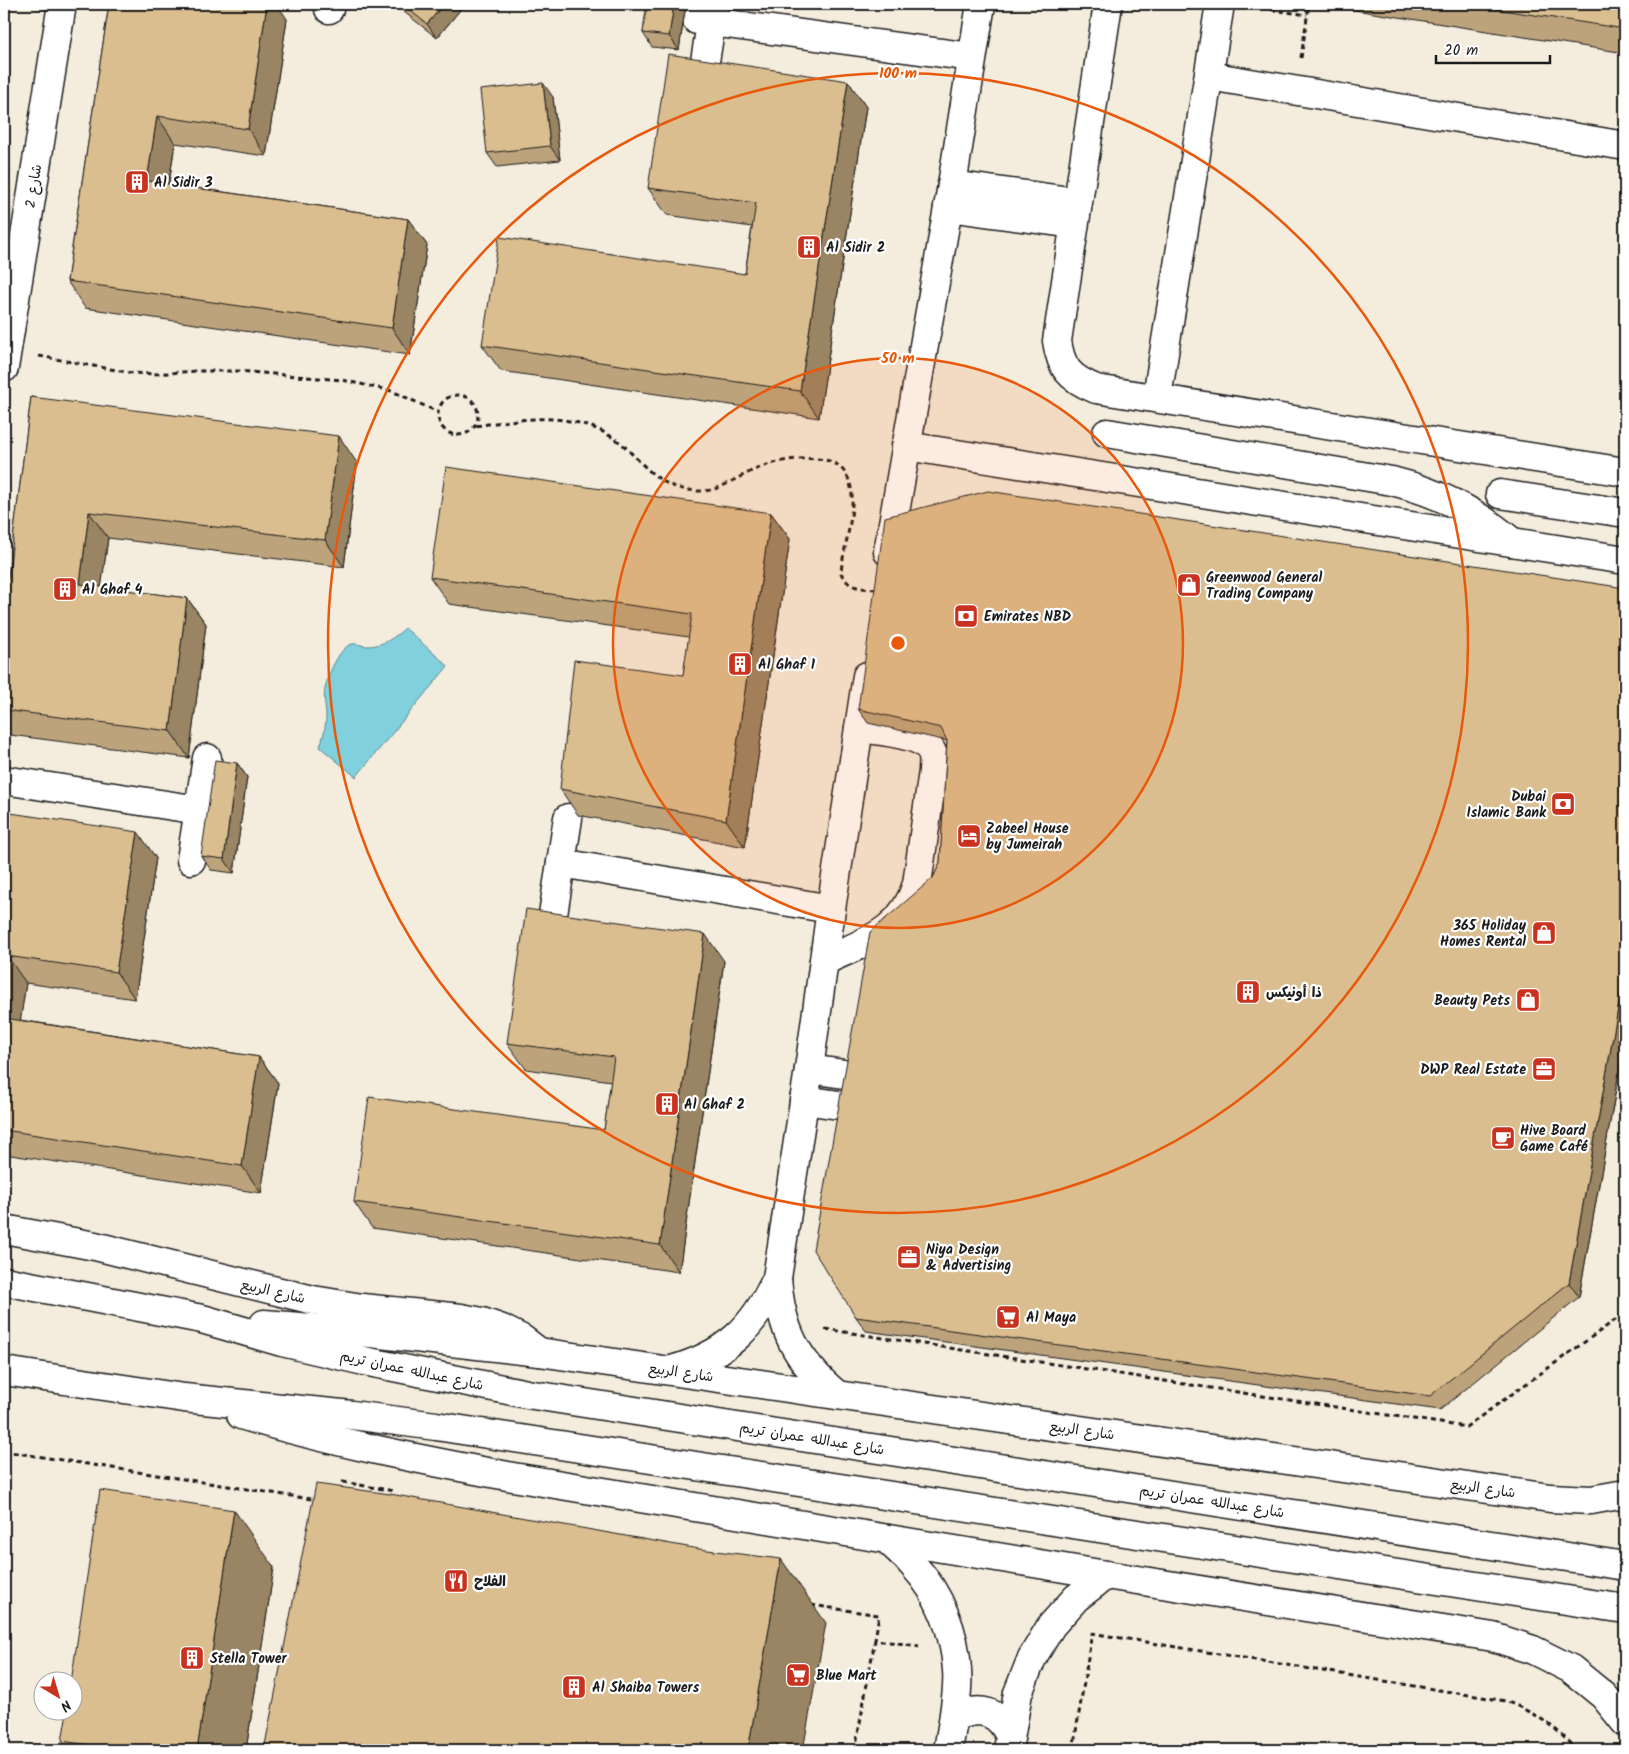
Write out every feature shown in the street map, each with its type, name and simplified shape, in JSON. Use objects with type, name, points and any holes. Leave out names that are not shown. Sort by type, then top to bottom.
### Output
[{"type":"main road","name":"شارع 2","points":[[5,359],[62,4]]},
{"type":"main road","points":[[882,589],[950,196],[980,4]]},
{"type":"main road","points":[[1108,4],[1057,341],[1059,357],[1067,372],[1080,382],[1096,389],[1157,397],[1625,472]]},
{"type":"main road","points":[[1157,397],[1220,4]]},
{"type":"main road","points":[[695,79],[705,12],[972,57]]},
{"type":"main road","points":[[1209,76],[1625,146]]},
{"type":"main road","points":[[950,196],[1076,213]]},
{"type":"main road","points":[[1107,433],[1392,481],[1420,488],[1470,510],[1514,544]]},
{"type":"main road","points":[[906,446],[1514,544],[1625,560]]},
{"type":"main road","points":[[1500,494],[1625,513]]},
{"type":"main road","points":[[836,1394],[819,1380],[804,1363],[792,1343],[778,1300],[777,1278],[831,909],[871,654]]},
{"type":"main road","points":[[824,961],[882,933],[895,924],[905,912],[917,884],[933,771],[933,755],[925,743],[905,736],[859,728]]},
{"type":"main road","points":[[184,859],[200,757]]},
{"type":"main road","points":[[4,780],[192,809]]},
{"type":"main road","points":[[559,922],[575,820]]},
{"type":"main road","points":[[568,864],[831,909]]},
{"type":"main road","points":[[809,1069],[851,1075]]},
{"type":"main road","points":[[804,1100],[846,1106]]},
{"type":"main road","name":"شارع الربيع","points":[[4,1229],[94,1246],[313,1300],[482,1322],[522,1339],[539,1352]]},
{"type":"main road","points":[[672,1370],[696,1363],[717,1352],[736,1338],[753,1320],[777,1278]]},
{"type":"main road","name":"شارع عبدالله عمران تريم","points":[[4,1282],[202,1319],[282,1342],[364,1361],[527,1394],[1625,1566]]},
{"type":"main road","name":"شارع الربيع","points":[[202,1319],[380,1334],[539,1352],[1550,1498],[1591,1500],[1625,1494]]},
{"type":"main road","points":[[4,1371],[184,1398],[352,1414],[520,1438],[1625,1609]]},
{"type":"main road","points":[[184,1398],[348,1444],[430,1462],[887,1539],[1493,1637],[1533,1650],[1570,1669],[1604,1696],[1625,1722]]},
{"type":"main road","points":[[887,1539],[916,1567],[937,1598],[951,1634],[957,1671],[954,1717],[948,1750]]},
{"type":"main road","points":[[1009,1743],[1018,1693],[1032,1658],[1051,1626],[1076,1598],[1106,1575]]},
{"type":"main road","points":[[954,1717],[967,1711],[980,1710],[994,1715],[1004,1724],[1009,1743]]},
{"type":"path","points":[[1296,90],[1309,4]]},
{"type":"path","points":[[1251,7],[1307,15]]},
{"type":"path","points":[[5,359],[132,373],[232,371],[342,380],[392,391],[438,412]]},
{"type":"path","points":[[476,426],[478,409],[473,401],[466,396],[457,395],[448,398],[441,404],[438,412],[438,421],[443,429],[451,435],[469,432],[476,426],[540,418],[568,420],[594,428],[619,441],[656,478],[677,488],[701,492],[724,486],[765,465],[786,460],[808,458],[830,460],[840,467],[848,477],[852,489],[853,502],[841,573],[844,580],[850,586],[882,589]]},
{"type":"path","points":[[784,1323],[1466,1427],[1625,1314]]},
{"type":"path","points":[[4,1451],[317,1500]]},
{"type":"path","points":[[339,1496],[342,1482],[400,1492]]},
{"type":"path","points":[[810,1605],[879,1615],[855,1750]]},
{"type":"path","points":[[1051,1626],[1506,1701],[1530,1711],[1553,1726],[1575,1750]]},
{"type":"path","points":[[1073,1750],[1092,1633]]},
{"type":"path","points":[[875,1640],[954,1651]]},
{"type":"water","points":[[405,628],[448,666],[356,777],[320,747],[326,716],[324,692],[328,677],[338,656],[347,646],[352,644],[378,645],[392,638]]},
{"type":"building","name":"Al Sidir 3","points":[[109,4],[267,4],[248,129],[157,116],[147,181],[408,219],[392,328],[67,281]]},
{"type":"building","points":[[402,4],[444,4],[427,24]]},
{"type":"building","points":[[647,4],[674,4],[669,36],[643,33]]},
{"type":"building","points":[[1463,4],[1625,4],[1625,29]]},
{"type":"building","name":"Al Sidir 2","points":[[668,54],[848,81],[800,391],[482,345],[499,237],[745,274],[756,203],[648,188]]},
{"type":"building","points":[[543,83],[550,146],[487,153],[480,90]]},
{"type":"building","name":"Al Ghaf 4","points":[[31,397],[339,436],[325,540],[89,512],[80,584],[187,598],[170,731],[4,710],[4,610]]},
{"type":"building","name":"Al Ghaf 1","points":[[446,467],[771,513],[726,820],[560,789],[574,660],[683,675],[692,614],[430,577]]},
{"type":"building","name":"ذا أونيكس","points":[[988,491],[1625,588],[1625,969],[1569,1283],[1430,1396],[856,1317],[813,1250],[870,932],[933,878],[940,863],[947,741],[941,728],[858,709],[885,517]]},
{"type":"building","points":[[215,760],[237,763],[224,859],[201,856]]},
{"type":"building","points":[[4,812],[138,832],[116,972],[7,956],[4,978]]},
{"type":"building","name":"Al Ghaf 2","points":[[526,909],[705,934],[660,1245],[354,1202],[369,1097],[604,1130],[614,1057],[507,1043]]},
{"type":"building","points":[[4,1018],[259,1057],[242,1166],[4,1130]]},
{"type":"building","name":"Al Shaiba Towers","points":[[316,1484],[390,1494],[699,1549],[781,1559],[748,1750],[264,1750]]},
{"type":"building","points":[[100,1490],[234,1510],[197,1750],[125,1750],[62,1741],[65,1722],[82,1722],[82,1672],[73,1672]]},
{"type":"building","points":[[1304,1745],[1307,1750],[1296,1750]]},
{"type":"place","name":"Al Sidir 3","points":[[137,182]]},
{"type":"place","name":"Al Sidir 2","points":[[809,247]]},
{"type":"place","name":"Greenwood General Trading Company","points":[[1189,585]]},
{"type":"place","name":"Al Ghaf 4","points":[[65,589]]},
{"type":"place","name":"Emirates NBD","points":[[966,616]]},
{"type":"place","name":"Al Ghaf 1","points":[[740,664]]},
{"type":"place","name":"Dubai Islamic Bank","points":[[1563,804]]},
{"type":"place","name":"Zabeel House by Jumeirah","points":[[969,836]]},
{"type":"place","name":"365 Holiday Homes Rental","points":[[1544,933]]},
{"type":"place","name":"ذا أونيكس","points":[[1248,992]]},
{"type":"place","name":"Beauty Pets","points":[[1528,1000]]},
{"type":"place","name":"DWP Real Estate","points":[[1544,1069]]},
{"type":"place","name":"Al Ghaf 2","points":[[667,1104]]},
{"type":"place","name":"Hive Board Game Café","points":[[1503,1138]]},
{"type":"place","name":"Niya Design & Advertising","points":[[909,1257]]},
{"type":"place","name":"Al Maya","points":[[1008,1317]]},
{"type":"place","name":"الفلاح","points":[[456,1581]]},
{"type":"place","name":"Stella Tower","points":[[192,1658]]},
{"type":"place","name":"Blue Mart","points":[[798,1675]]},
{"type":"place","name":"Al Shaiba Towers","points":[[574,1687]]}]
